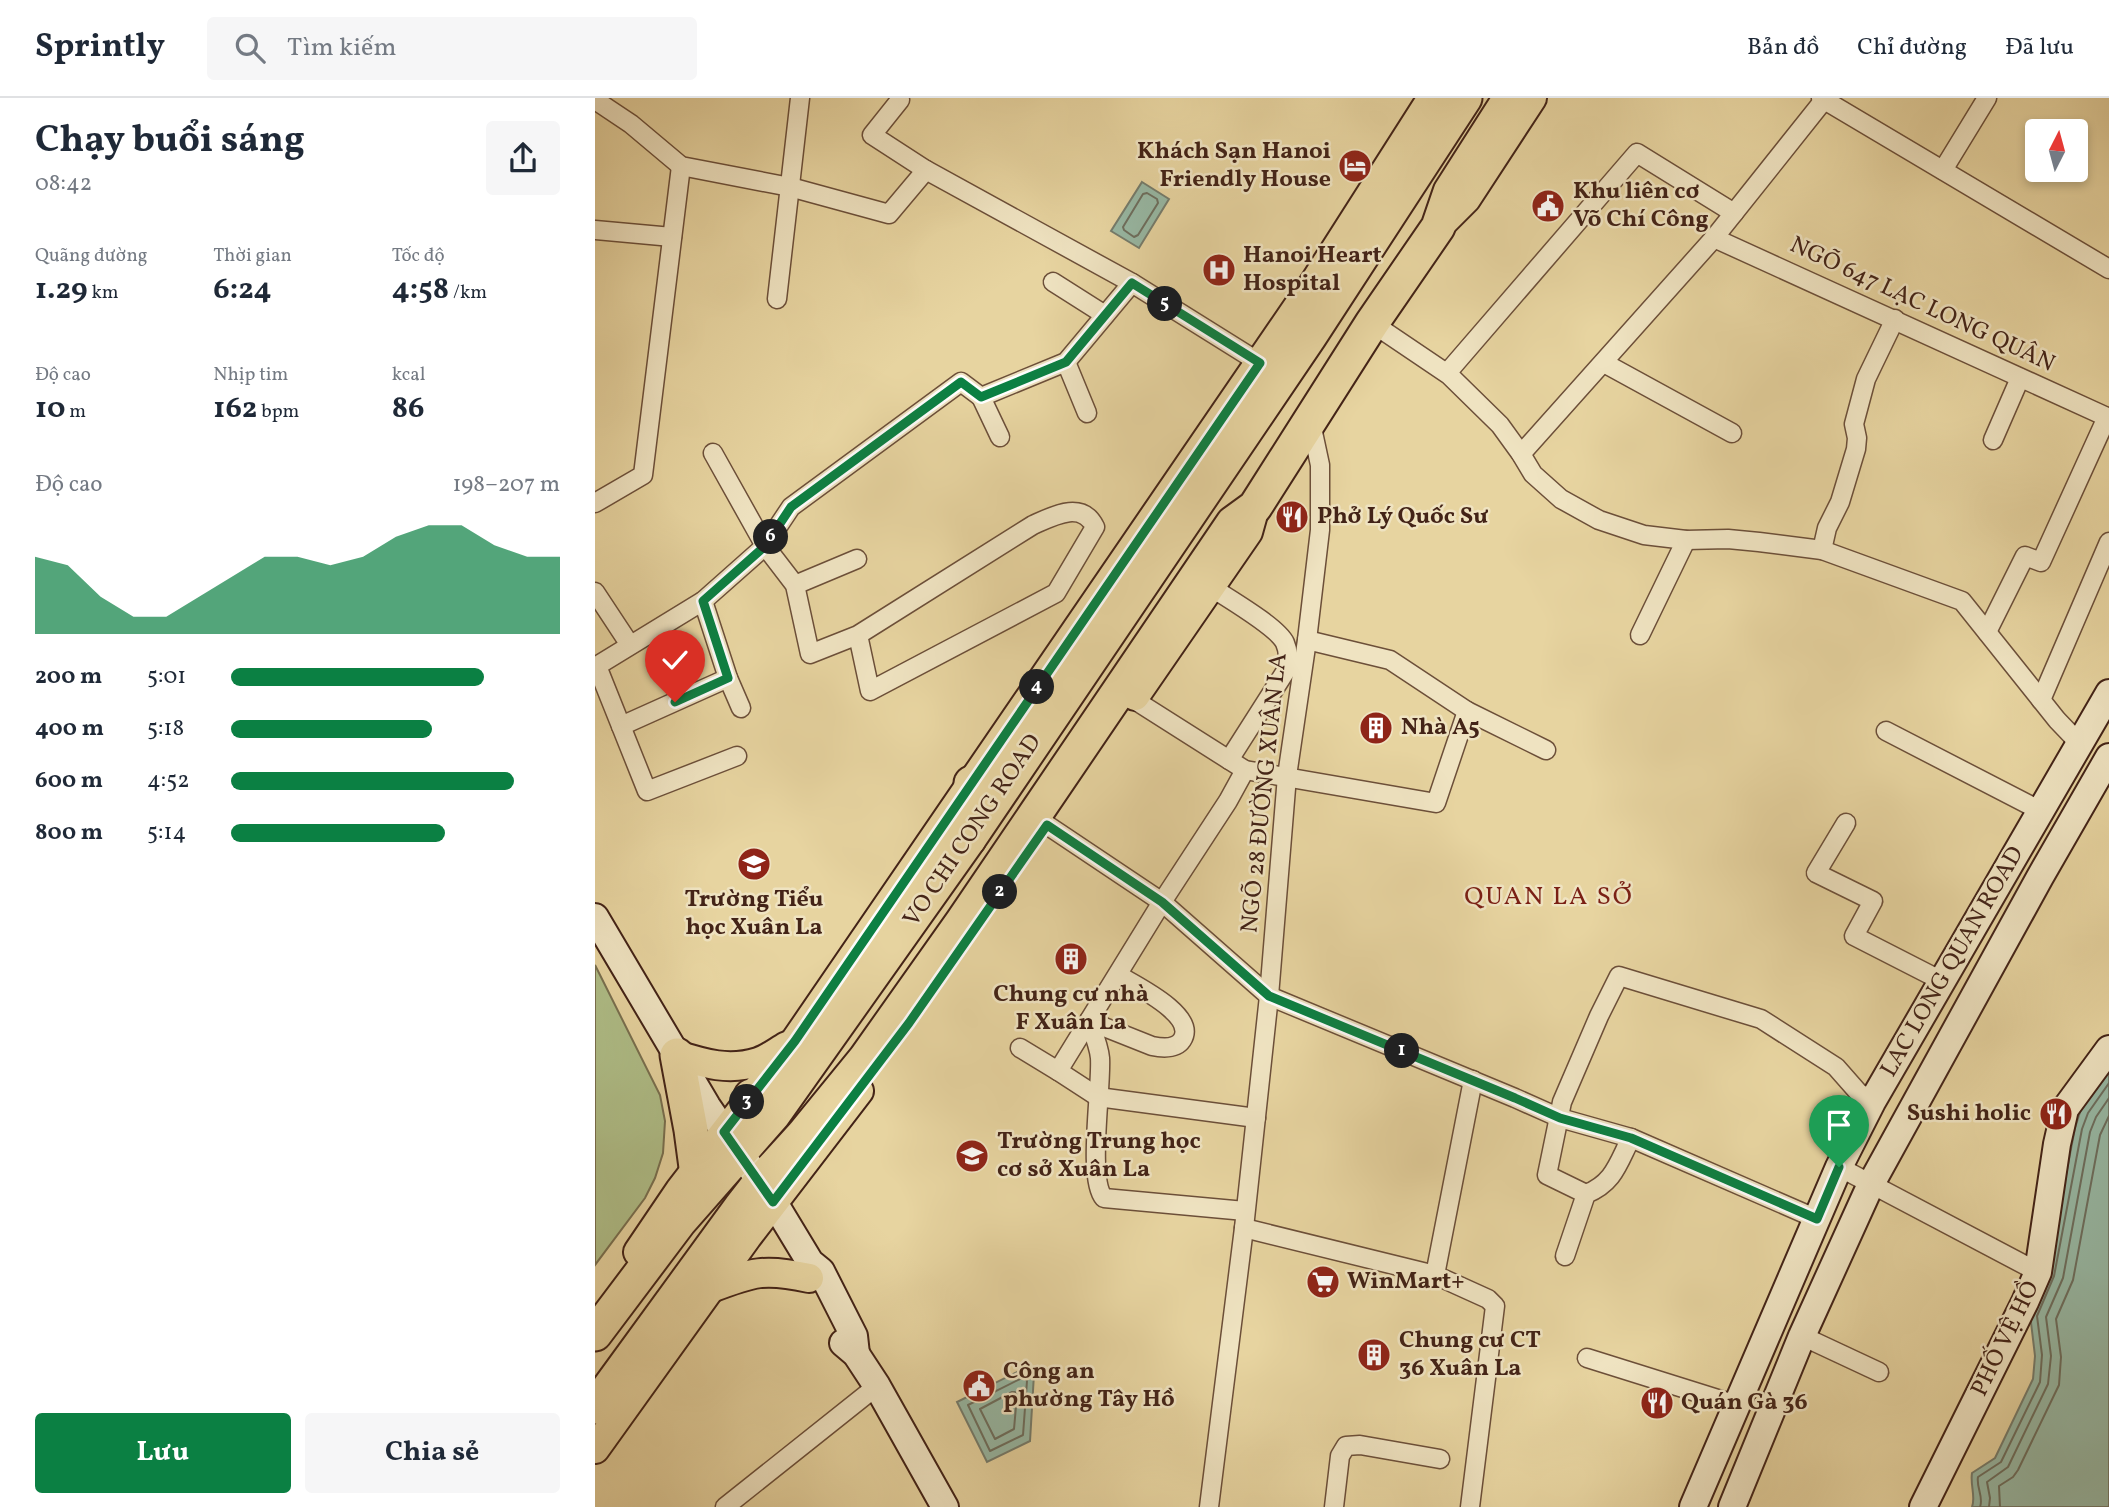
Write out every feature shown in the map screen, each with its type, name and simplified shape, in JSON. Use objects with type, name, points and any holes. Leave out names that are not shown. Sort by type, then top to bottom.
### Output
[{"type":"highway","name":"VO CHI CONG ROAD","points":[[595,1334],[650,1248],[698,1184],[732,1143],[774,1114],[801,1078],[969,839],[1310,336],[1465,98]]},
{"type":"highway","name":"VO CHI CONG ROAD","points":[[595,1407],[821,1126],[1233,523],[1255,507],[1372,323],[1438,228],[1450,192],[1510,98]]},
{"type":"highway","points":[[969,839],[971,783]]},
{"type":"highway","points":[[677,1055],[698,1184]]},
{"type":"highway","points":[[732,1143],[751,1096]]},
{"type":"highway","points":[[747,1237],[767,1191]]},
{"type":"main road","name":"VO CHI CONG ROAD","points":[[751,1096],[795,1041],[1260,363],[1432,98]]},
{"type":"main road","points":[[1438,228],[1467,200],[1532,98]]},
{"type":"main road","name":"VO CHI CONG ROAD","points":[[821,1126],[909,1023],[1248,532],[1255,507]]},
{"type":"main road","name":"LAC LONG QUAN ROAD","points":[[1693,1507],[1839,1167],[1872,1102],[2109,693]]},
{"type":"main road","name":"LAC LONG QUAN ROAD","points":[[1732,1507],[1802,1336],[1871,1184],[2109,757]]},
{"type":"main road","points":[[595,917],[732,1143],[767,1191],[809,1270],[841,1341],[856,1354],[877,1385],[945,1507]]},
{"type":"main road","points":[[677,1055],[725,1067],[759,1062],[795,1041]]},
{"type":"main road","name":"PHỐ VỆ HỒ","points":[[1923,1507],[2038,1272],[2057,1144],[2065,1109],[2109,1049]]},
{"type":"main road","points":[[595,1450],[747,1237]]},
{"type":"main road","name":"VO CHI CONG ROAD","points":[[595,1307],[650,1248]]},
{"type":"main road","points":[[711,1288],[751,1273],[809,1270]]},
{"type":"street","points":[[777,299],[800,98]]},
{"type":"street","points":[[1943,170],[1987,98]]},
{"type":"street","points":[[1521,454],[1714,238],[1823,99],[2109,269]]},
{"type":"street","points":[[595,100],[631,124],[681,166],[790,187],[889,214],[926,170]]},
{"type":"street","points":[[900,100],[872,135],[926,170],[1132,283],[1260,363]]},
{"type":"street","points":[[1447,373],[1637,153],[1734,213]]},
{"type":"street","points":[[595,503],[643,475],[681,166]]},
{"type":"street","points":[[595,230],[672,237]]},
{"type":"street","name":"NGÕ 647 LẠC LONG QUÂN","points":[[1714,238],[2108,417]]},
{"type":"street","points":[[1053,282],[1105,315]]},
{"type":"street","points":[[981,397],[1066,362],[1132,283]]},
{"type":"street","points":[[1822,550],[1827,528],[1840,502],[1856,449],[1854,424],[1866,379],[1895,319]]},
{"type":"street","points":[[1372,323],[1447,373],[1500,425],[1532,474],[1561,499],[1599,520],[1644,535],[1686,540],[1728,539],[1822,550],[1962,601],[2041,701],[2080,744]]},
{"type":"street","points":[[1066,362],[1087,413]]},
{"type":"street","points":[[1605,363],[1731,433]]},
{"type":"street","points":[[1993,440],[2020,378]]},
{"type":"street","points":[[737,756],[647,791],[596,666],[703,601],[765,546],[791,507],[961,382],[981,397],[1000,437]]},
{"type":"street","points":[[1987,632],[2025,556],[2041,562],[2108,417]]},
{"type":"street","name":"NGÕ 28 ĐƯỜNG XUÂN LA","points":[[1209,1507],[1256,1118],[1287,776],[1320,530],[1320,465],[1310,419]]},
{"type":"street","points":[[713,453],[765,546],[795,585],[810,654],[858,635],[1033,525],[1066,512],[1077,512],[1092,521],[1095,527],[1056,593],[870,691],[858,635]]},
{"type":"street","points":[[1640,635],[1686,540]]},
{"type":"street","points":[[2041,701],[2109,542]]},
{"type":"street","points":[[795,585],[857,558]]},
{"type":"street","points":[[1211,587],[1262,621],[1284,640],[1289,653],[1287,669],[1229,760]]},
{"type":"street","points":[[595,592],[630,645]]},
{"type":"street","points":[[703,601],[728,678],[741,708]]},
{"type":"street","points":[[1307,640],[1390,660],[1467,711],[1546,750]]},
{"type":"street","points":[[621,726],[728,678]]},
{"type":"street","points":[[1133,699],[1245,770],[1436,803],[1467,711]]},
{"type":"street","points":[[1886,732],[2041,811]]},
{"type":"street","points":[[1058,1072],[1245,770]]},
{"type":"street","points":[[1846,823],[1816,873],[1873,901],[1854,936],[1942,981]]},
{"type":"street","points":[[1047,825],[1162,902],[1269,996],[1560,1118],[1631,1138],[1817,1219]]},
{"type":"street","points":[[1089,1021],[1162,1048],[1179,1043],[1184,1037],[1185,1026],[1180,1017],[1118,975]]},
{"type":"street","points":[[1587,1194],[1547,1175],[1562,1102],[1619,976],[1761,1020],[1836,1067],[1858,1093],[1872,1102]]},
{"type":"street","points":[[1089,1021],[1100,1056],[1097,1174],[1104,1198],[1245,1220],[1435,1275],[1488,1299],[1495,1306],[1471,1507]]},
{"type":"street","points":[[1020,1048],[1098,1097],[1256,1118]]},
{"type":"street","points":[[1435,1275],[1473,1080]]},
{"type":"street","points":[[1565,1256],[1587,1194],[1608,1181],[1631,1138]]},
{"type":"street","points":[[1839,1167],[2038,1272]]},
{"type":"street","points":[[1802,1336],[1879,1372]]},
{"type":"street","points":[[1587,1358],[1737,1405]]},
{"type":"street","points":[[726,1507],[877,1385]]},
{"type":"street","points":[[1334,1507],[1341,1456],[1346,1446],[1440,1459]]},
{"type":"green space","points":[[595,965],[660,1095],[665,1121],[663,1153],[655,1178],[645,1198],[595,1265]]},
{"type":"water","points":[[1142,182],[1169,199],[1139,248],[1111,231]]},
{"type":"water","points":[[2109,1071],[2109,1507],[1972,1507],[1972,1473],[1995,1458],[2033,1379],[2035,1356],[2030,1314],[2047,1274],[2075,1128],[2081,1109]]},
{"type":"water","points":[[1027,1367],[1034,1374],[1030,1441],[987,1462],[957,1402]]},
{"type":"place","name":"Khách Sạn Hanoi Friendly House","points":[[1355,166]]},
{"type":"place","name":"Khu liên cơ Võ Chí Công","points":[[1548,206]]},
{"type":"place","name":"Hanoi Heart Hospital","points":[[1219,270]]},
{"type":"place","name":"Phở Lý Quốc Sư","points":[[1292,517]]},
{"type":"place","name":"Nhà A5","points":[[1376,728]]},
{"type":"place","name":"Trường Tiểu học Xuân La","points":[[754,864]]},
{"type":"place","name":"Chung cư nhà F Xuân La","points":[[1071,959]]},
{"type":"place","name":"Sushi holic","points":[[2056,1114]]},
{"type":"place","name":"Trường Trung học cơ sở Xuân La","points":[[972,1156]]},
{"type":"place","name":"WinMart+","points":[[1323,1282]]},
{"type":"place","name":"Chung cư CT 36 Xuân La","points":[[1374,1355]]},
{"type":"place","name":"Công an phường Tây Hồ","points":[[979,1386]]},
{"type":"place","name":"Quán Gà 36","points":[[1657,1403]]},
{"type":"district","name":"QUAN LA SỞ","points":[[1549,897]]},
{"type":"route","points":[[675,702],[728,678],[703,601],[765,546],[791,507],[961,382],[981,397],[1066,362],[1132,283],[1260,363],[795,1041],[724,1132],[761,1181],[773,1202],[909,1023],[1047,825],[1162,902],[1269,996],[1544,1112],[1631,1138],[1817,1219],[1839,1167]]}]
